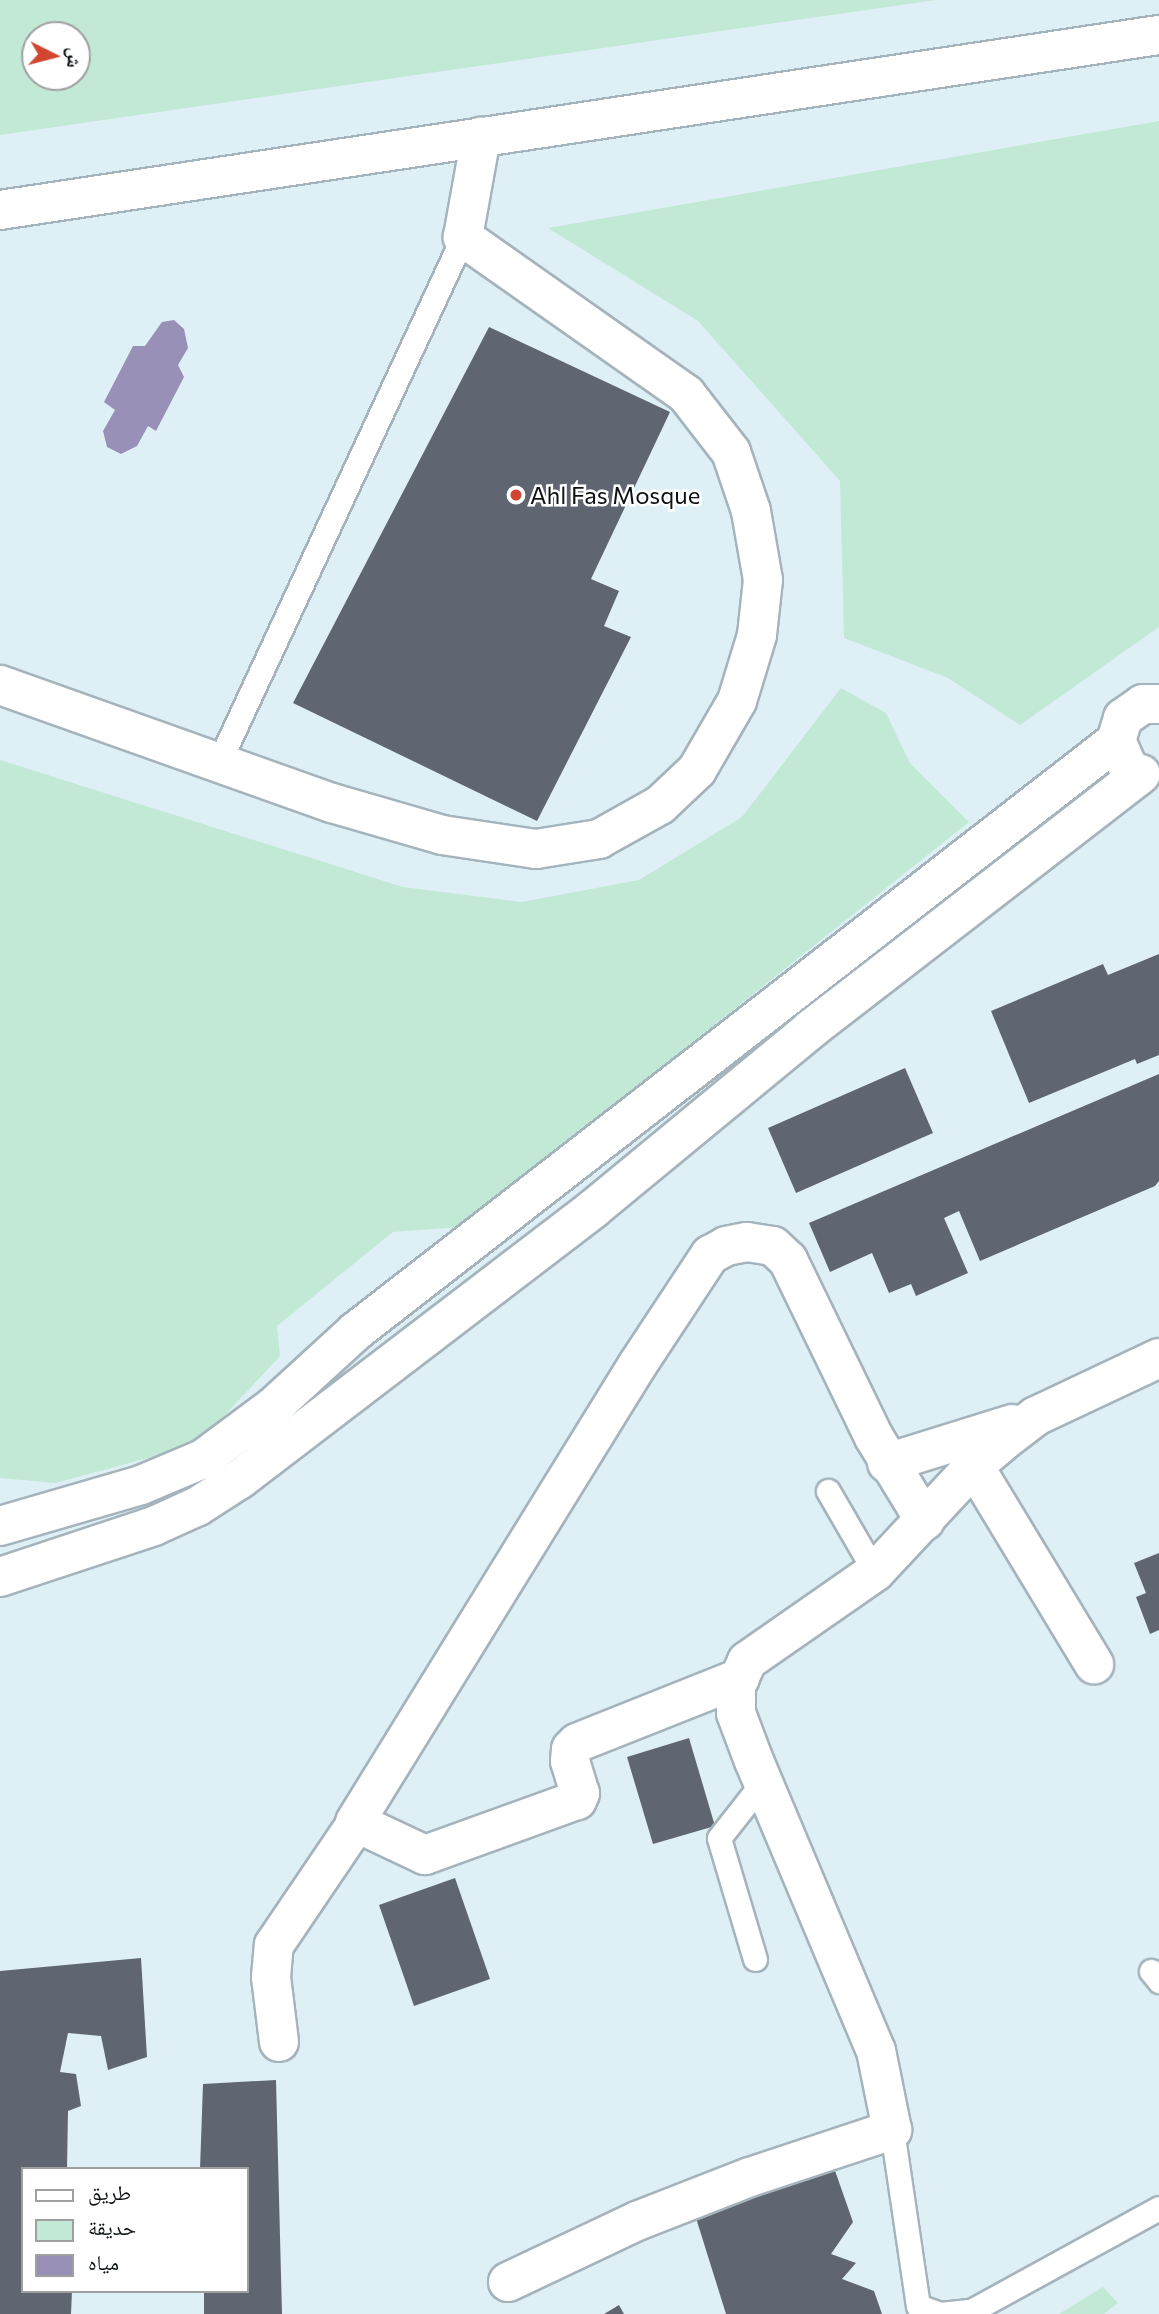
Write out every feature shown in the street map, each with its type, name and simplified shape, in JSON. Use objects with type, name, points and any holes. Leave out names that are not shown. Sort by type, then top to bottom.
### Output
[{"type":"street","points":[[0,210],[1159,35]]},
{"type":"street","points":[[0,685],[219,762],[442,835],[536,849],[599,839],[660,805],[697,770],[737,701],[757,635],[763,580],[751,510],[731,452],[686,394],[463,237],[481,137]]},
{"type":"street","points":[[0,1526],[141,1485],[203,1459],[273,1407],[356,1331],[1116,741],[1123,718],[1132,709],[1158,702]]},
{"type":"street","points":[[1116,741],[1128,766],[1150,774]]},
{"type":"street","points":[[0,1577],[154,1526],[198,1506],[240,1479],[593,1209],[811,1029],[1150,774]]},
{"type":"street","points":[[279,2042],[271,1977],[274,1945],[356,1824],[710,1255],[747,1242],[773,1246],[788,1260],[887,1464],[925,1521]]},
{"type":"street","points":[[887,1464],[1036,1416],[1159,1358]]},
{"type":"street","points":[[508,2282],[637,2221],[750,2176],[892,2130],[876,2051],[736,1713],[740,1678],[747,1661],[777,1637],[875,1572],[974,1466],[1036,1416]]},
{"type":"street","points":[[974,1466],[1094,1664]]},
{"type":"street","points":[[356,1824],[425,1855],[577,1800],[580,1793],[570,1761],[571,1749],[578,1742],[740,1678]]},
{"type":"lane","points":[[219,762],[463,237]]},
{"type":"lane","points":[[828,1491],[875,1572]]},
{"type":"lane","points":[[755,1959],[719,1838],[763,1782]]},
{"type":"lane","points":[[892,2130],[918,2305],[940,2314],[971,2311],[1159,2208]]},
{"type":"green space","points":[[0,0],[936,0],[0,135]]},
{"type":"green space","points":[[1159,121],[1159,627],[1020,725],[948,678],[844,638],[840,481],[698,321],[548,228]]},
{"type":"green space","points":[[841,688],[886,713],[910,763],[969,822],[461,1227],[393,1232],[277,1326],[280,1356],[197,1445],[55,1483],[0,1478],[0,760],[403,887],[522,902],[639,880],[742,817]]},
{"type":"green space","points":[[1103,2287],[1118,2303],[1104,2314],[1059,2314]]},
{"type":"water","points":[[174,320],[184,329],[188,348],[178,365],[184,377],[156,431],[148,426],[137,446],[121,454],[107,447],[103,431],[115,410],[104,402],[133,346],[145,346],[162,322]]},
{"type":"building","name":"Ahl Fas Mosque","points":[[489,327],[670,412],[591,579],[619,591],[604,626],[631,637],[537,821],[293,703]]},
{"type":"building","points":[[1159,954],[1159,1055],[1137,1064],[1135,1059],[1029,1103],[991,1011],[1103,964],[1108,975]]},
{"type":"building","points":[[905,1068],[933,1133],[796,1193],[768,1128]]},
{"type":"building","points":[[1159,1074],[1159,1181],[1155,1186],[980,1261],[959,1211],[944,1218],[968,1273],[916,1296],[911,1284],[889,1293],[872,1253],[830,1272],[809,1223]]},
{"type":"building","points":[[1159,1553],[1159,1630],[1150,1634],[1136,1597],[1146,1593],[1134,1563]]},
{"type":"building","points":[[689,1738],[715,1826],[653,1844],[627,1757]]},
{"type":"building","points":[[455,1878],[490,1979],[414,2006],[379,1905]]},
{"type":"building","points":[[141,1958],[147,2057],[108,2070],[101,2036],[68,2033],[60,2072],[76,2074],[81,2106],[68,2111],[67,2167],[21,2167],[21,2293],[72,2293],[71,2314],[0,2314],[0,1971]]},
{"type":"building","points":[[276,2080],[282,2314],[204,2314],[204,2293],[248,2293],[248,2167],[200,2167],[203,2084]]},
{"type":"building","points":[[833,2165],[853,2222],[831,2254],[856,2263],[842,2279],[874,2291],[882,2314],[726,2314],[696,2218]]},
{"type":"building","points":[[619,2305],[624,2314],[604,2314]]},
{"type":"place","name":"Ahl Fas Mosque","points":[[516,495]]}]
